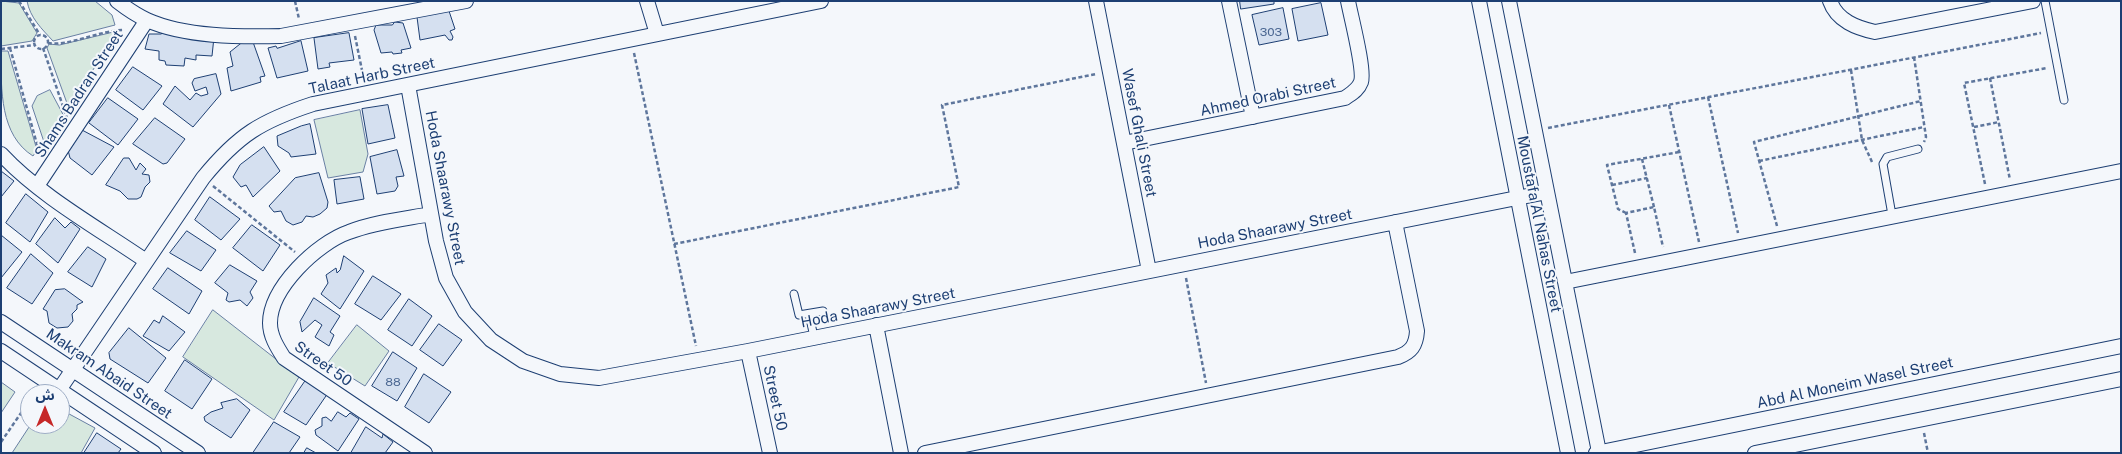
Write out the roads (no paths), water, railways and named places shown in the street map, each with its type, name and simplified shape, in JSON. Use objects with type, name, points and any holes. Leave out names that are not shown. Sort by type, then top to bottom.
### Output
[{"type":"street","points":[[117,1],[144,25],[216,35],[250,37],[281,36],[466,1]]},
{"type":"street","points":[[647,1],[657,34]]},
{"type":"street","name":"Talaat Harb Street","points":[[63,384],[202,178],[224,151],[251,130],[281,114],[313,104],[408,84],[821,1]]},
{"type":"street","name":"Wasef Ghali Street","points":[[1096,1],[1149,271]]},
{"type":"street","points":[[1229,1],[1253,116]]},
{"type":"street","name":"Ahmed Orabi Street","points":[[1124,143],[1345,98],[1356,91],[1362,80],[1348,1]]},
{"type":"street","name":"Moustafa Al Nahas Street","points":[[1478,1],[1568,453]]},
{"type":"street","name":"Moustafa Al Nahas Street","points":[[1509,1],[1597,452]]},
{"type":"street","points":[[1830,1],[1843,19],[1858,28],[1875,32],[2033,1]]},
{"type":"street","name":"Shams Badran Street","points":[[37,186],[144,25]]},
{"type":"street","name":"Hoda Shaarawy Street","points":[[408,84],[431,214],[446,278],[465,312],[491,340],[524,361],[560,374],[598,378],[699,360],[1547,192]]},
{"type":"street","points":[[1,154],[18,172],[146,261]]},
{"type":"street","points":[[1565,282],[1892,215],[2121,171]]},
{"type":"street","name":"Street 50","points":[[425,453],[284,358],[274,342],[270,324],[272,306],[280,289],[319,248],[348,232],[431,214]]},
{"type":"street","points":[[924,453],[1209,396],[1398,357],[1409,353],[1416,343],[1418,331],[1395,222]]},
{"type":"street","name":"Makram Abaid Street","points":[[1,322],[198,453]]},
{"type":"street","points":[[876,325],[901,453]]},
{"type":"street","name":"Abd Al Moneim Wasel Street","points":[[1597,452],[1647,448],[2121,346]]},
{"type":"street","name":"Street 50","points":[[748,350],[770,453]]},
{"type":"street","points":[[1,351],[50,384]]},
{"type":"street","points":[[1755,453],[2121,379]]},
{"type":"street","points":[[70,397],[154,453]]},
{"type":"lane","points":[[2045,1],[2064,100]]},
{"type":"lane","points":[[1892,215],[1883,164],[1887,157],[1918,149]]},
{"type":"lane","points":[[794,294],[798,314],[823,311]]},
{"type":"lane","points":[[809,314],[814,337]]}]
